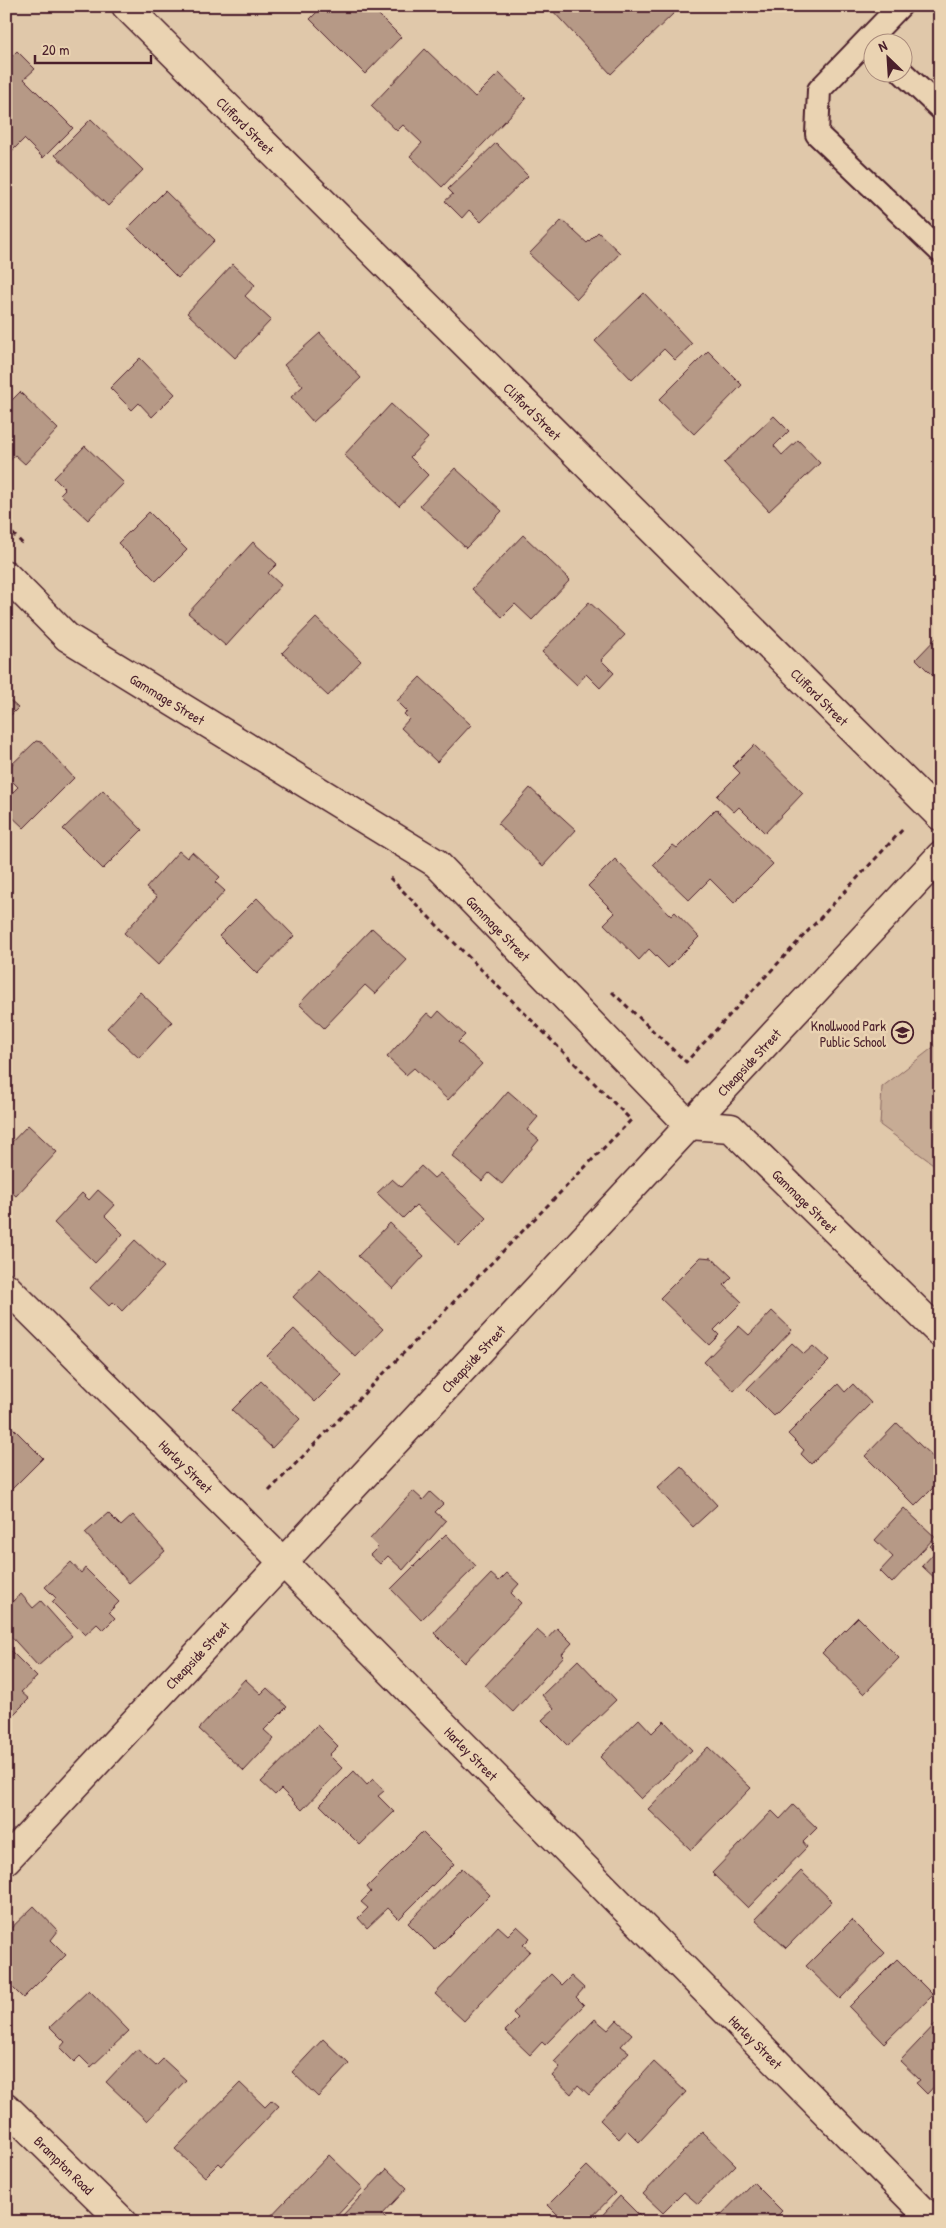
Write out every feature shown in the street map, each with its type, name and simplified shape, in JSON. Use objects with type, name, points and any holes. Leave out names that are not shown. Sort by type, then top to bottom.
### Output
[{"type":"street","name":"Clifford Street","points":[[126,6],[940,816]]},
{"type":"street","name":"Gammage Street","points":[[6,575],[67,637],[436,863],[689,1125],[732,1128],[940,1334]]},
{"type":"street","name":"Cheapside Street","points":[[6,1860],[940,856]]},
{"type":"street","name":"Harley Street","points":[[6,1286],[284,1562],[934,2222]]},
{"type":"street","name":"Brampton Road","points":[[6,2107],[123,2222]]},
{"type":"lane","points":[[879,32],[900,6]]},
{"type":"lane","points":[[864,49],[819,90],[817,134],[940,251]]},
{"type":"lane","points":[[913,82],[940,108]]},
{"type":"path","points":[[6,527],[27,548]]},
{"type":"path","points":[[606,987],[686,1062],[907,825]]},
{"type":"path","points":[[270,1491],[631,1120],[384,872]]},
{"type":"shaded area","points":[[940,1042],[940,1169],[880,1125],[882,1087]]},
{"type":"building","points":[[323,6],[370,6],[401,37],[365,74],[310,19]]},
{"type":"building","points":[[553,6],[670,6],[675,12],[611,74],[551,9]]},
{"type":"building","points":[[425,49],[475,97],[499,73],[526,99],[442,187],[410,156],[422,143],[403,125],[397,131],[371,106]]},
{"type":"building","points":[[17,51],[35,69],[24,79],[73,128],[43,158],[24,139],[6,157],[6,62]]},
{"type":"building","points":[[91,119],[143,170],[108,206],[55,155]]},
{"type":"building","points":[[496,143],[528,176],[481,222],[469,210],[462,218],[445,201],[453,194],[448,189]]},
{"type":"building","points":[[165,191],[215,240],[178,278],[128,228]]},
{"type":"building","points":[[562,220],[587,243],[598,232],[620,253],[577,299],[529,254]]},
{"type":"building","points":[[233,264],[255,285],[245,296],[271,320],[235,358],[187,313]]},
{"type":"building","points":[[644,293],[692,344],[675,360],[664,349],[632,380],[595,341]]},
{"type":"building","points":[[320,333],[361,378],[313,422],[291,397],[303,386],[284,365]]},
{"type":"building","points":[[708,351],[742,385],[694,434],[659,400]]},
{"type":"building","points":[[140,358],[175,394],[152,417],[139,403],[132,410],[110,388]]},
{"type":"building","points":[[20,392],[58,429],[25,464],[15,455],[6,465],[6,406]]},
{"type":"building","points":[[391,404],[428,438],[410,457],[428,475],[399,506],[344,455]]},
{"type":"building","points":[[774,416],[789,431],[774,446],[782,455],[798,440],[820,463],[769,511],[724,463]]},
{"type":"building","points":[[85,446],[124,483],[88,520],[60,494],[65,489],[54,478]]},
{"type":"building","points":[[455,468],[502,511],[466,548],[420,505]]},
{"type":"building","points":[[149,512],[187,550],[156,581],[118,543]]},
{"type":"building","points":[[523,535],[570,580],[532,620],[515,604],[502,617],[472,589]]},
{"type":"building","points":[[253,542],[277,564],[268,573],[281,585],[226,646],[188,613]]},
{"type":"building","points":[[589,602],[625,635],[601,660],[614,673],[600,688],[586,674],[577,685],[542,652]]},
{"type":"building","points":[[316,618],[361,661],[328,696],[282,653]]},
{"type":"building","points":[[940,634],[940,683],[916,659]]},
{"type":"building","points":[[420,677],[471,725],[437,762],[401,728],[409,719],[404,714],[407,711],[397,701]]},
{"type":"building","points":[[6,697],[18,708],[6,720]]},
{"type":"building","points":[[36,741],[41,742],[74,778],[24,828],[6,811],[6,799],[18,787],[6,775],[6,770]]},
{"type":"building","points":[[754,745],[803,793],[765,833],[739,807],[734,812],[717,796],[740,773],[733,766]]},
{"type":"building","points":[[530,788],[576,830],[543,866],[498,824]]},
{"type":"building","points":[[103,790],[142,830],[103,869],[63,829]]},
{"type":"building","points":[[716,809],[773,864],[734,903],[710,879],[689,900],[653,865],[673,845],[677,848]]},
{"type":"building","points":[[179,851],[187,858],[192,852],[220,877],[215,882],[225,891],[158,965],[124,933],[157,897],[146,888]]},
{"type":"building","points":[[615,859],[671,916],[675,912],[699,937],[668,968],[649,949],[639,960],[604,924],[615,913],[588,886]]},
{"type":"building","points":[[257,898],[294,936],[257,974],[219,936]]},
{"type":"building","points":[[372,928],[407,960],[375,994],[365,985],[324,1028],[299,1004]]},
{"type":"building","points":[[140,992],[172,1022],[139,1058],[107,1028]]},
{"type":"building","points":[[439,1011],[465,1035],[458,1042],[482,1064],[448,1100],[414,1068],[406,1075],[387,1057],[427,1013],[433,1018]]},
{"type":"building","points":[[508,1091],[538,1117],[527,1130],[539,1140],[502,1184],[489,1173],[482,1181],[452,1156]]},
{"type":"building","points":[[28,1125],[57,1152],[16,1196],[8,1189],[6,1190],[6,1148]]},
{"type":"building","points":[[421,1166],[434,1178],[440,1173],[487,1218],[459,1246],[416,1205],[403,1218],[377,1193],[392,1179],[401,1187]]},
{"type":"building","points":[[98,1190],[115,1205],[105,1216],[123,1234],[95,1263],[54,1223],[82,1193],[89,1200]]},
{"type":"building","points":[[390,1223],[424,1256],[393,1289],[358,1256]]},
{"type":"building","points":[[135,1240],[164,1267],[122,1311],[113,1302],[109,1306],[90,1288]]},
{"type":"building","points":[[701,1257],[712,1258],[732,1277],[724,1285],[742,1302],[714,1330],[719,1335],[709,1345],[660,1298]]},
{"type":"building","points":[[320,1269],[383,1329],[356,1357],[293,1297]]},
{"type":"building","points":[[772,1311],[792,1330],[734,1391],[704,1362],[739,1326],[749,1335]]},
{"type":"building","points":[[294,1329],[342,1375],[315,1402],[267,1356]]},
{"type":"building","points":[[792,1343],[804,1354],[813,1346],[829,1361],[774,1416],[747,1389]]},
{"type":"building","points":[[261,1381],[300,1419],[272,1448],[232,1410]]},
{"type":"building","points":[[838,1384],[845,1392],[853,1384],[871,1403],[811,1464],[801,1454],[804,1450],[788,1434]]},
{"type":"building","points":[[6,1421],[43,1458],[11,1490],[6,1485]]},
{"type":"building","points":[[897,1423],[940,1464],[940,1481],[915,1506],[865,1456]]},
{"type":"building","points":[[681,1466],[717,1505],[693,1527],[657,1488]]},
{"type":"building","points":[[413,1491],[423,1500],[430,1492],[443,1504],[435,1512],[446,1521],[403,1570],[388,1556],[380,1564],[370,1555],[378,1547],[370,1539]]},
{"type":"building","points":[[904,1508],[935,1537],[892,1583],[880,1571],[893,1557],[875,1540]]},
{"type":"building","points":[[108,1513],[121,1526],[133,1515],[165,1551],[129,1583],[85,1533]]},
{"type":"building","points":[[446,1534],[476,1566],[421,1620],[391,1589]]},
{"type":"building","points":[[940,1536],[940,1583],[922,1566],[936,1551],[930,1546]]},
{"type":"building","points":[[71,1562],[81,1573],[85,1568],[119,1602],[109,1612],[115,1618],[103,1630],[97,1624],[85,1635],[52,1602],[56,1598],[45,1587]]},
{"type":"building","points":[[507,1573],[519,1584],[511,1593],[521,1603],[464,1663],[434,1633],[491,1574],[499,1581]]},
{"type":"building","points":[[21,1594],[33,1608],[41,1601],[72,1636],[38,1666],[6,1631],[6,1607]]},
{"type":"building","points":[[858,1617],[899,1658],[864,1694],[822,1653]]},
{"type":"building","points":[[557,1628],[572,1643],[562,1654],[564,1656],[513,1712],[485,1686],[537,1630],[547,1639]]},
{"type":"building","points":[[6,1646],[37,1677],[21,1692],[29,1699],[14,1714],[6,1707]]},
{"type":"building","points":[[578,1660],[616,1700],[568,1746],[542,1720],[554,1709],[542,1695]]},
{"type":"building","points":[[245,1679],[261,1694],[267,1688],[287,1707],[264,1730],[274,1739],[244,1771],[199,1729]]},
{"type":"building","points":[[639,1719],[652,1733],[664,1721],[692,1750],[641,1799],[600,1757]]},
{"type":"building","points":[[317,1725],[338,1746],[329,1755],[342,1768],[302,1810],[281,1789],[275,1795],[261,1782]]},
{"type":"building","points":[[708,1747],[751,1788],[691,1850],[648,1809]]},
{"type":"building","points":[[354,1771],[367,1785],[373,1779],[384,1791],[378,1796],[394,1812],[360,1845],[320,1805]]},
{"type":"building","points":[[793,1805],[817,1828],[803,1842],[807,1847],[748,1908],[712,1873],[772,1811],[780,1819]]},
{"type":"building","points":[[422,1832],[454,1864],[399,1919],[388,1908],[367,1928],[358,1918],[368,1908],[361,1902],[371,1892],[367,1887]]},
{"type":"building","points":[[462,1868],[490,1895],[435,1950],[408,1923]]},
{"type":"building","points":[[801,1871],[832,1901],[786,1948],[755,1919]]},
{"type":"building","points":[[34,1906],[58,1931],[51,1940],[66,1955],[23,1998],[6,1981],[6,1933]]},
{"type":"building","points":[[852,1920],[885,1953],[840,1999],[806,1966]]},
{"type":"building","points":[[498,1926],[508,1935],[517,1926],[530,1938],[523,1945],[530,1951],[464,2021],[435,1994]]},
{"type":"building","points":[[897,1959],[933,1995],[884,2043],[849,2007]]},
{"type":"building","points":[[551,1974],[562,1985],[571,1976],[584,1988],[576,1997],[584,2005],[545,2045],[542,2042],[530,2055],[505,2031],[518,2018],[513,2013]]},
{"type":"building","points":[[89,1990],[129,2031],[91,2067],[80,2056],[74,2062],[60,2048],[65,2042],[50,2027]]},
{"type":"building","points":[[595,2019],[608,2030],[617,2020],[632,2034],[621,2046],[629,2052],[589,2095],[578,2085],[571,2094],[552,2076],[560,2067],[554,2062]]},
{"type":"building","points":[[940,2019],[940,2080],[927,2094],[916,2083],[920,2080],[900,2061]]},
{"type":"building","points":[[323,2039],[349,2064],[318,2097],[292,2072]]},
{"type":"building","points":[[137,2049],[156,2066],[163,2059],[186,2080],[147,2121],[106,2082]]},
{"type":"building","points":[[654,2062],[686,2092],[639,2142],[627,2130],[619,2139],[600,2120]]},
{"type":"building","points":[[240,2083],[265,2107],[272,2100],[279,2106],[222,2166],[219,2163],[205,2177],[175,2149]]},
{"type":"building","points":[[702,2132],[736,2165],[698,2204],[684,2192],[663,2213],[643,2194]]},
{"type":"building","points":[[329,2155],[363,2188],[331,2222],[265,2222]]},
{"type":"building","points":[[587,2166],[615,2193],[587,2222],[565,2222],[548,2205]]},
{"type":"building","points":[[387,2169],[407,2188],[382,2215],[389,2222],[344,2222],[340,2218]]},
{"type":"building","points":[[753,2182],[782,2211],[774,2219],[777,2222],[714,2222]]},
{"type":"building","points":[[620,2196],[644,2220],[643,2222],[596,2222]]},
{"type":"building","points":[[6,2214],[14,2222],[6,2222]]},
{"type":"place","name":"Knollwood Park Public School","points":[[902,1033]]}]
